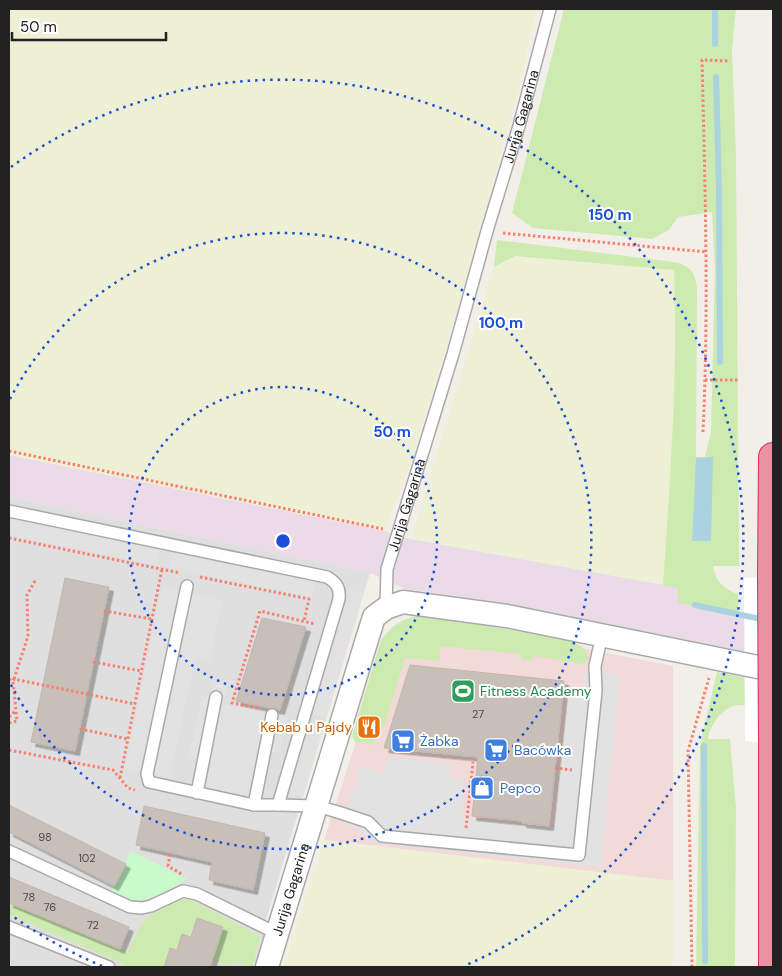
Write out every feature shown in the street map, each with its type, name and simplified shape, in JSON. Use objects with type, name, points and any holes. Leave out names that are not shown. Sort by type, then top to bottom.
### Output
[{"type":"highway","points":[[773,457],[773,967]]},
{"type":"street","points":[[386,608],[404,602],[507,616],[773,670]]},
{"type":"street","name":"Jurija Gagarina","points":[[267,967],[371,626],[374,617],[386,608]]},
{"type":"lane","name":"Jurija Gagarina","points":[[386,608],[387,569],[453,354],[487,231],[519,126],[550,9]]},
{"type":"lane","points":[[9,511],[328,577],[335,582],[340,590],[339,599],[278,806]]},
{"type":"lane","points":[[188,580],[147,774],[148,782],[254,805],[317,806],[368,822],[382,836],[579,855],[596,691],[595,666],[602,635]]},
{"type":"lane","points":[[197,793],[216,697]]},
{"type":"lane","points":[[254,805],[269,712]]},
{"type":"lane","points":[[9,851],[130,907],[142,908],[151,906],[183,891],[197,894],[278,934]]},
{"type":"lane","points":[[9,927],[109,967]]},
{"type":"path","points":[[703,432],[707,252],[702,60],[730,61]]},
{"type":"path","points":[[487,231],[707,252]]},
{"type":"path","points":[[705,380],[740,380]]},
{"type":"path","points":[[9,452],[399,532]]},
{"type":"path","points":[[9,538],[162,569],[188,580]]},
{"type":"path","points":[[120,778],[162,569]]},
{"type":"path","points":[[199,577],[309,600],[304,621]]},
{"type":"path","points":[[9,723],[17,721],[14,680],[28,636],[28,595],[36,579]]},
{"type":"path","points":[[104,611],[152,619]]},
{"type":"path","points":[[269,712],[232,703],[260,611],[331,628]]},
{"type":"path","points":[[692,967],[688,751],[720,659]]},
{"type":"path","points":[[93,662],[141,671]]},
{"type":"path","points":[[9,680],[134,704]]},
{"type":"path","points":[[9,717],[16,710]]},
{"type":"path","points":[[80,729],[128,738]]},
{"type":"path","points":[[9,750],[113,770],[128,788],[138,790]]},
{"type":"path","points":[[464,844],[473,762]]},
{"type":"shaded area","points":[[9,455],[385,531],[411,539],[679,587],[678,603],[738,616],[773,621],[773,657],[495,602],[406,589],[370,573],[9,497]]},
{"type":"shaded area","points":[[9,497],[370,573],[266,920],[271,920],[257,967],[9,967]]},
{"type":"shaded area","points":[[12,520],[159,550],[156,565],[9,535]]},
{"type":"shaded area","points":[[173,553],[315,582],[312,598],[170,568]]},
{"type":"shaded area","points":[[162,587],[222,600],[210,661],[195,658],[170,778],[125,769]]},
{"type":"shaded area","points":[[349,589],[364,593],[326,718],[312,714]]},
{"type":"shaded area","points":[[442,620],[673,666],[673,881],[324,840],[388,643]]},
{"type":"shaded area","points":[[585,672],[620,675],[601,867],[375,843],[354,827],[343,823],[361,766],[385,772],[387,756],[451,764],[450,779],[465,780],[462,818],[554,827],[568,694],[582,696]]},
{"type":"shaded area","points":[[212,681],[227,684],[224,704],[287,717],[280,753],[257,749],[247,796],[191,783],[196,761],[188,759],[202,695],[209,697]]},
{"type":"shaded area","points":[[309,726],[323,730],[303,797],[288,792]]},
{"type":"green space","points":[[9,9],[536,9],[520,85],[446,348],[411,462],[385,531],[9,455]]},
{"type":"green space","points":[[564,9],[736,9],[732,49],[736,157],[739,566],[713,566],[721,584],[728,590],[738,594],[738,616],[678,603],[678,588],[663,585],[674,389],[674,270],[515,256],[494,267],[497,240],[673,262],[688,267],[694,275],[697,288],[696,457],[705,457],[711,432],[715,269],[712,212],[678,217],[669,230],[652,239],[533,228],[512,213]]},
{"type":"green space","points":[[515,256],[674,270],[676,322],[673,444],[663,585],[411,539],[494,267]]},
{"type":"green space","points":[[423,615],[565,639],[584,649],[588,660],[582,664],[536,656],[531,660],[523,660],[519,654],[441,646],[439,661],[405,658],[384,727],[380,726],[374,745],[355,742],[352,736],[381,640],[389,630],[399,623]]},
{"type":"green space","points":[[717,672],[773,683],[773,712],[742,705],[732,706],[722,713],[714,723],[709,734],[708,739],[730,739],[736,808],[735,967],[696,967],[700,746]]},
{"type":"green space","points":[[324,840],[673,881],[673,967],[283,967]]},
{"type":"green space","points":[[131,851],[187,879],[161,893],[141,900],[128,899],[111,891]]},
{"type":"green space","points":[[186,899],[261,936],[252,967],[232,962],[231,966],[212,960],[191,937],[182,935],[177,950],[170,949],[164,967],[130,967],[9,915],[9,903],[128,952],[138,930],[150,916],[162,908]]},
{"type":"water","points":[[713,457],[711,541],[692,541],[696,458]]},
{"type":"pier","points":[[773,577],[773,744],[745,741],[744,578]]},
{"type":"building","points":[[65,578],[109,587],[75,751],[31,742]]},
{"type":"building","points":[[262,618],[306,627],[280,710],[236,701]]},
{"type":"building","points":[[410,665],[564,681],[549,826],[472,816],[478,757],[384,748]]},
{"type":"building","points":[[9,805],[126,864],[114,886],[9,832]]},
{"type":"building","points":[[144,806],[265,833],[253,890],[209,880],[212,862],[136,845]]},
{"type":"building","points":[[9,877],[129,927],[120,949],[9,903]]},
{"type":"building","points":[[197,918],[223,927],[210,967],[164,967],[170,948],[177,950],[182,934],[191,937]]},
{"type":"waterway","points":[[715,9],[715,44]]},
{"type":"waterway","points":[[716,77],[720,362]]},
{"type":"waterway","points":[[695,605],[765,620]]},
{"type":"waterway","points":[[704,746],[705,961]]},
{"type":"place","name":"Fitness Academy","points":[[463,691]]},
{"type":"place","name":"Kebab u Pajdy","points":[[369,727]]},
{"type":"place","name":"Żabka","points":[[403,741]]},
{"type":"place","name":"Bacówka","points":[[496,750]]},
{"type":"place","name":"Pepco","points":[[482,788]]}]
